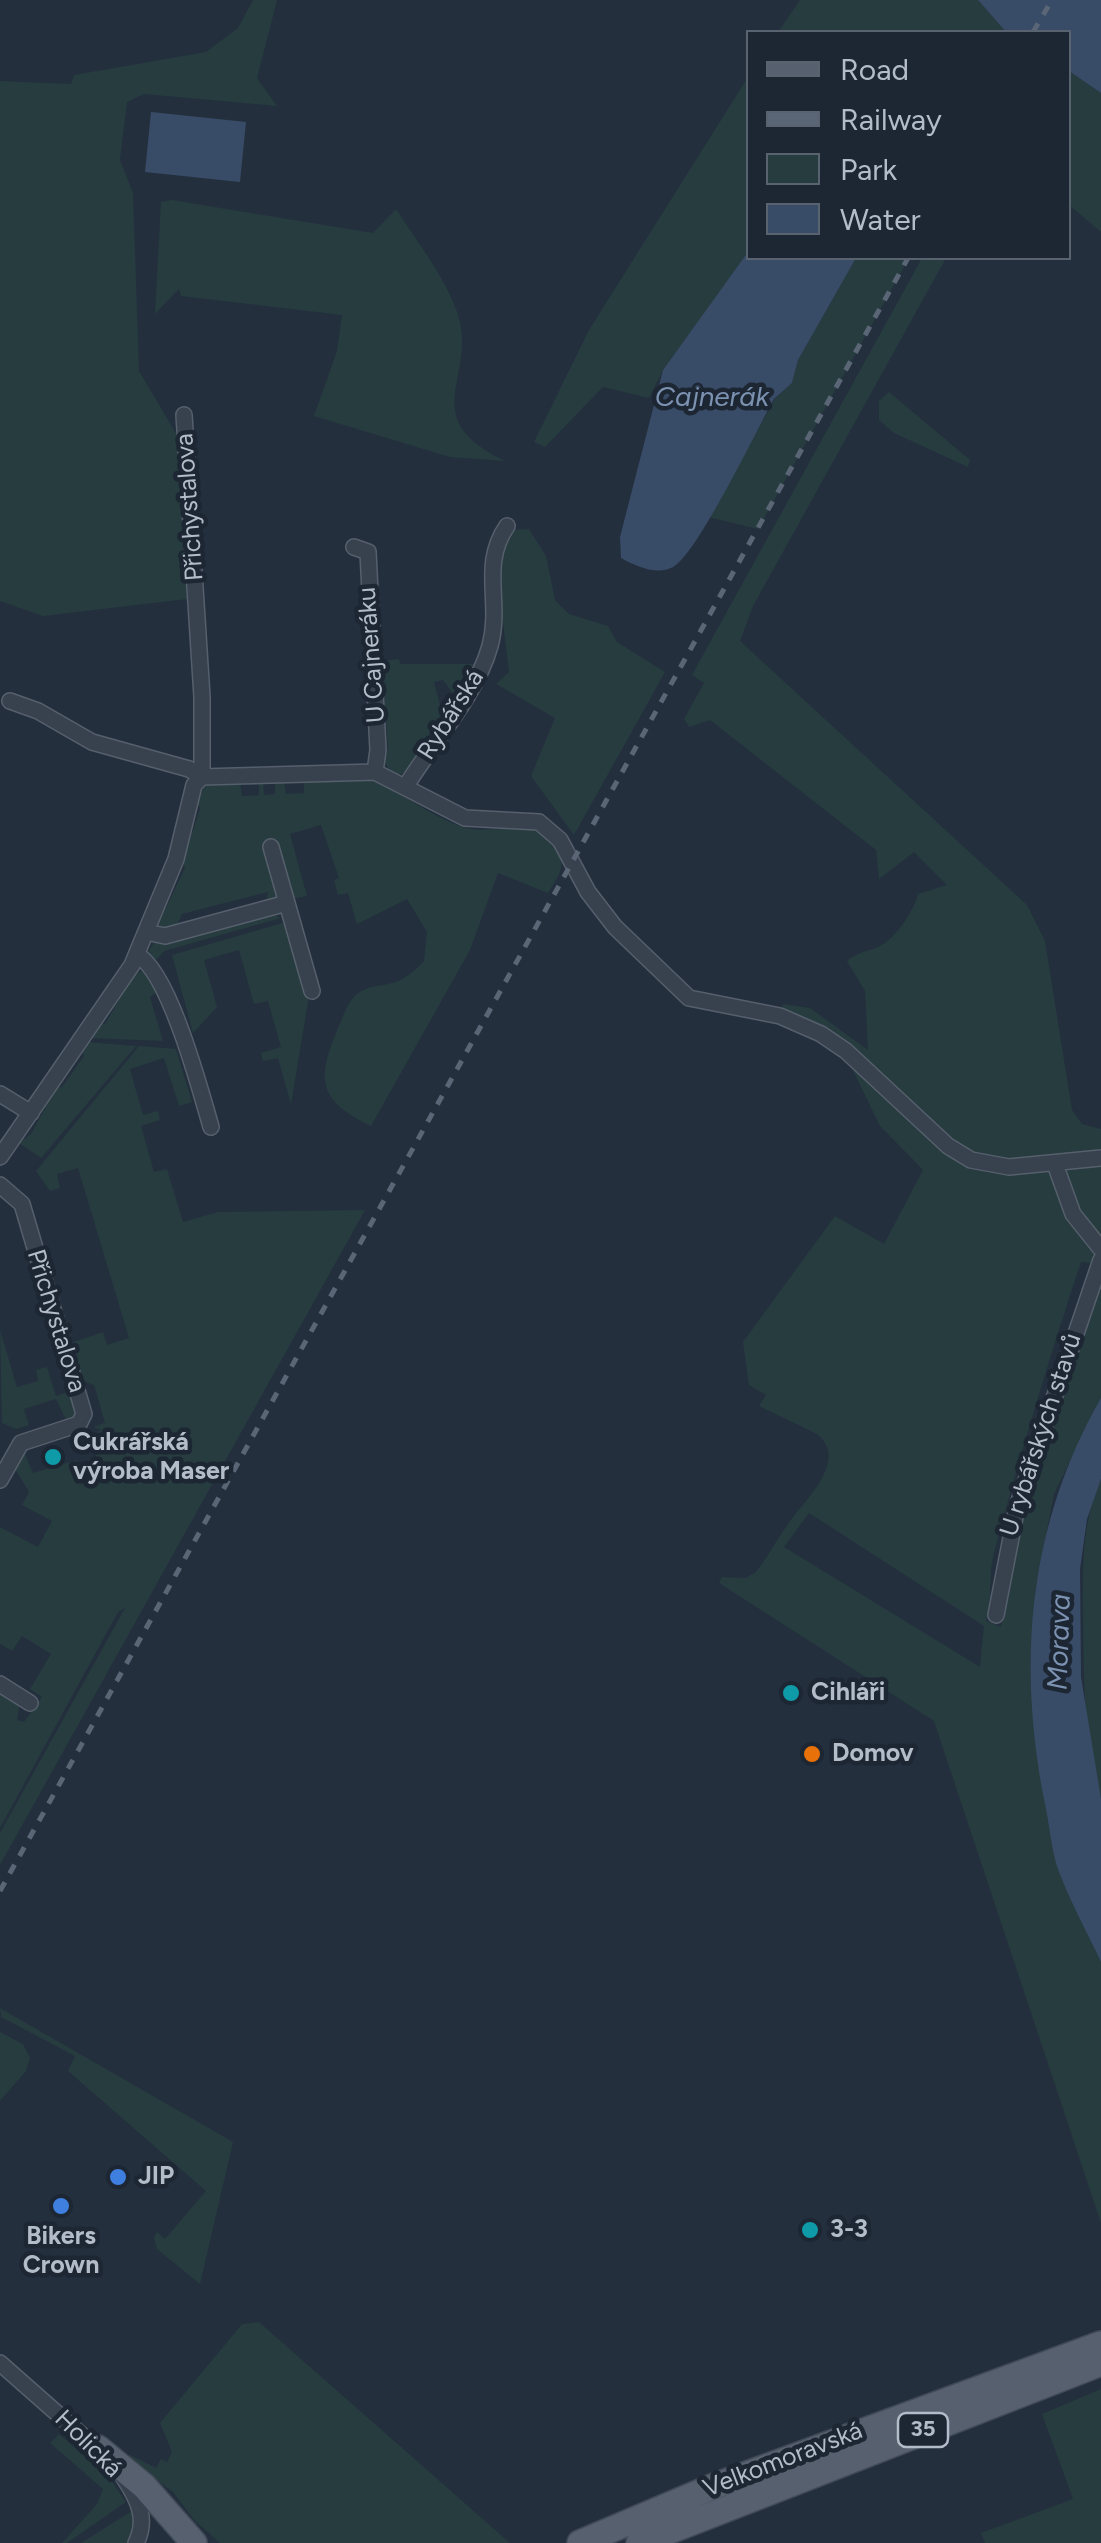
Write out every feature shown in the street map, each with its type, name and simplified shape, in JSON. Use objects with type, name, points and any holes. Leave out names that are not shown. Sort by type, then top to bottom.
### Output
[{"type":"main road","name":"Velkomoravská","points":[[580,2543],[790,2457],[1101,2344]]},
{"type":"main road","name":"Velkomoravská","points":[[639,2543],[1101,2363]]},
{"type":"main road","points":[[98,2448],[144,2486],[194,2543]]},
{"type":"street","name":"Přichystalova","points":[[0,1157],[136,955],[176,858],[194,785],[202,777],[203,710],[184,416]]},
{"type":"street","name":"Rybářská","points":[[406,786],[488,650],[495,607],[494,546],[507,526]]},
{"type":"street","name":"U Cajneráku","points":[[354,546],[368,552],[378,750],[375,772]]},
{"type":"street","points":[[10,701],[38,710],[92,742],[189,769],[202,777],[375,772],[465,818],[528,819],[550,828],[606,917],[659,974],[689,998],[780,1016],[821,1034],[846,1051],[948,1146],[971,1160],[1009,1167],[1101,1158]]},
{"type":"street","points":[[271,848],[312,991]]},
{"type":"street","points":[[146,932],[164,936],[287,903]]},
{"type":"street","points":[[136,955],[148,962],[163,984],[212,1126]]},
{"type":"street","points":[[0,1094],[30,1113]]},
{"type":"street","points":[[1055,1164],[1073,1214],[1101,1249]]},
{"type":"street","name":"Přichystalova","points":[[0,1185],[18,1197],[24,1209],[84,1414],[79,1424],[21,1443],[0,1480]]},
{"type":"street","name":"U rybářských stavů","points":[[996,1615],[1017,1507],[1101,1260]]},
{"type":"street","points":[[0,1684],[30,1703]]},
{"type":"street","name":"Holická","points":[[0,2364],[98,2448],[138,2503],[142,2525],[136,2543]]},
{"type":"green space","points":[[253,0],[277,0],[257,78],[277,106],[144,94],[127,102],[120,160],[133,193],[139,371],[180,440],[187,599],[43,616],[0,601],[0,81],[71,84],[74,75],[206,52],[238,28]]},
{"type":"green space","points":[[800,0],[978,0],[1004,30],[779,30]]},
{"type":"green space","points":[[1071,72],[1101,93],[1101,232],[1071,207]]},
{"type":"green space","points":[[746,80],[746,256],[663,370],[649,398],[603,387],[545,447],[534,442],[589,330]]},
{"type":"green space","points":[[172,200],[373,233],[396,209],[437,270],[456,309],[462,333],[455,410],[461,427],[477,444],[505,461],[450,457],[314,416],[337,351],[342,315],[181,296],[179,289],[155,314],[161,202]]},
{"type":"green space","points":[[855,260],[908,260],[758,529],[708,517],[775,399],[792,383],[798,360]]},
{"type":"green space","points":[[921,260],[945,260],[753,606],[740,641],[1027,905],[1045,941],[1072,1110],[1082,1124],[1101,1129],[1101,1264],[1081,1262],[1069,1298],[994,1553],[986,1621],[1001,1627],[1012,1554],[1030,1491],[1101,1280],[1101,1398],[1054,1494],[1035,1592],[1058,1869],[1101,1962],[1101,2223],[934,1721],[719,1583],[722,1577],[746,1578],[756,1572],[821,1480],[829,1456],[826,1444],[817,1434],[759,1406],[766,1395],[749,1385],[743,1342],[835,1216],[884,1244],[923,1170],[880,1126],[842,1048],[780,1016],[783,1004],[810,1008],[868,1050],[865,991],[847,961],[890,939],[908,917],[918,894],[947,885],[914,852],[879,879],[876,850],[710,720],[689,727],[684,719],[704,683],[692,675]],"holes":[[[809,1513],[984,1626],[980,1667],[784,1547]]]},
{"type":"green space","points":[[889,392],[970,460],[968,467],[894,433],[879,420],[879,401]]},
{"type":"green space","points":[[529,529],[546,556],[555,600],[569,614],[608,626],[617,642],[665,672],[574,835],[531,776],[555,718],[496,684],[509,672],[496,566],[513,530]]},
{"type":"green space","points":[[399,659],[400,664],[479,664],[456,698],[443,680],[434,682],[444,720],[406,773],[394,775],[384,762],[388,749],[382,661]]},
{"type":"green space","points":[[370,777],[460,826],[533,830],[554,846],[561,864],[548,893],[498,873],[470,950],[371,1126],[331,1098],[326,1087],[326,1062],[354,997],[365,989],[404,978],[424,961],[427,932],[407,899],[357,924],[348,893],[338,895],[334,880],[339,878],[321,825],[290,834],[307,896],[266,904],[268,892],[182,914],[176,928],[165,930],[158,924],[185,868],[183,861],[200,809],[197,801],[206,784],[240,782],[242,796],[259,795],[259,782],[263,782],[264,795],[275,794],[275,781],[284,781],[286,794],[304,793],[304,780]]},
{"type":"green space","points":[[272,914],[281,918],[164,951],[156,960],[148,952],[155,941]]},
{"type":"green space","points":[[286,922],[309,996],[291,1104],[278,1058],[263,1061],[261,1053],[281,1047],[268,1001],[254,1004],[239,950],[204,960],[217,1007],[193,1033],[172,955]]},
{"type":"green space","points":[[149,972],[160,990],[150,997],[163,1041],[90,1038],[100,1024],[105,1024],[134,975]]},
{"type":"green space","points":[[88,1042],[136,1046],[41,1158],[19,1143],[31,1134],[56,1088],[62,1087],[84,1056],[82,1050]]},
{"type":"green space","points":[[139,1046],[176,1049],[192,1102],[179,1106],[164,1058],[130,1069],[143,1115],[158,1111],[160,1120],[141,1126],[154,1172],[167,1169],[183,1222],[218,1212],[365,1210],[0,1865],[0,1833],[125,1608],[118,1612],[0,1828],[0,1691],[20,1703],[17,1720],[24,1722],[42,1697],[30,1689],[51,1654],[22,1636],[12,1651],[0,1644],[0,1527],[38,1547],[52,1521],[22,1505],[29,1492],[14,1467],[24,1452],[33,1473],[77,1460],[82,1467],[95,1459],[98,1449],[92,1434],[102,1430],[93,1427],[105,1423],[94,1385],[82,1381],[68,1344],[103,1332],[107,1345],[129,1338],[78,1168],[57,1174],[60,1188],[50,1191],[36,1171]]},
{"type":"green space","points":[[0,1330],[17,1387],[38,1381],[36,1370],[47,1367],[56,1396],[70,1391],[77,1413],[72,1420],[65,1418],[56,1399],[24,1409],[29,1425],[16,1429],[2,1423]]},
{"type":"green space","points":[[1101,1479],[1101,1799],[1086,1708],[1083,1563],[1094,1496]]},
{"type":"green space","points":[[0,2008],[233,2142],[200,2284],[157,2249],[154,2238],[157,2232],[165,2239],[206,2191],[68,2071],[75,2056],[1,2017]]},
{"type":"green space","points":[[0,2032],[23,2044],[30,2058],[26,2071],[0,2101]]},
{"type":"green space","points":[[259,2322],[510,2543],[220,2543],[194,2520],[173,2492],[128,2458],[130,2455],[156,2468],[161,2459],[167,2462],[172,2452],[160,2423],[242,2324]]},
{"type":"green space","points":[[1101,2389],[1101,2543],[985,2543],[981,2533],[1073,2499],[1042,2414]]},
{"type":"green space","points":[[59,2434],[108,2476],[126,2502],[67,2543],[62,2543],[97,2504],[103,2489],[50,2443]]},
{"type":"green space","points":[[135,2509],[138,2520],[130,2543],[81,2543]]},
{"type":"water","points":[[978,0],[1101,0],[1101,93],[1071,72],[1071,30],[1004,30]]},
{"type":"water","points":[[151,112],[246,122],[240,182],[145,172]]},
{"type":"water","name":"Cajnerák","points":[[746,255],[746,260],[855,260],[798,360],[792,383],[774,399],[697,540],[684,558],[660,571],[621,558],[620,537],[663,370]]},
{"type":"water","name":"Morava","points":[[1101,1398],[1101,1479],[1087,1519],[1080,1569],[1081,1677],[1101,1799],[1101,1962],[1054,1856],[1036,1751],[1031,1646],[1035,1595],[1058,1495],[1076,1446]]},
{"type":"railway","points":[[1034,30],[1052,0]]},
{"type":"railway","points":[[0,1891],[907,260]]},
{"type":"place","name":"Cukrářská výroba Maser","points":[[53,1457]]},
{"type":"place","name":"Cihláři","points":[[791,1693]]},
{"type":"place","name":"Domov","points":[[812,1754]]},
{"type":"place","name":"JIP","points":[[118,2177]]},
{"type":"place","name":"Bikers Crown","points":[[61,2206]]},
{"type":"place","name":"3-3","points":[[810,2230]]}]
